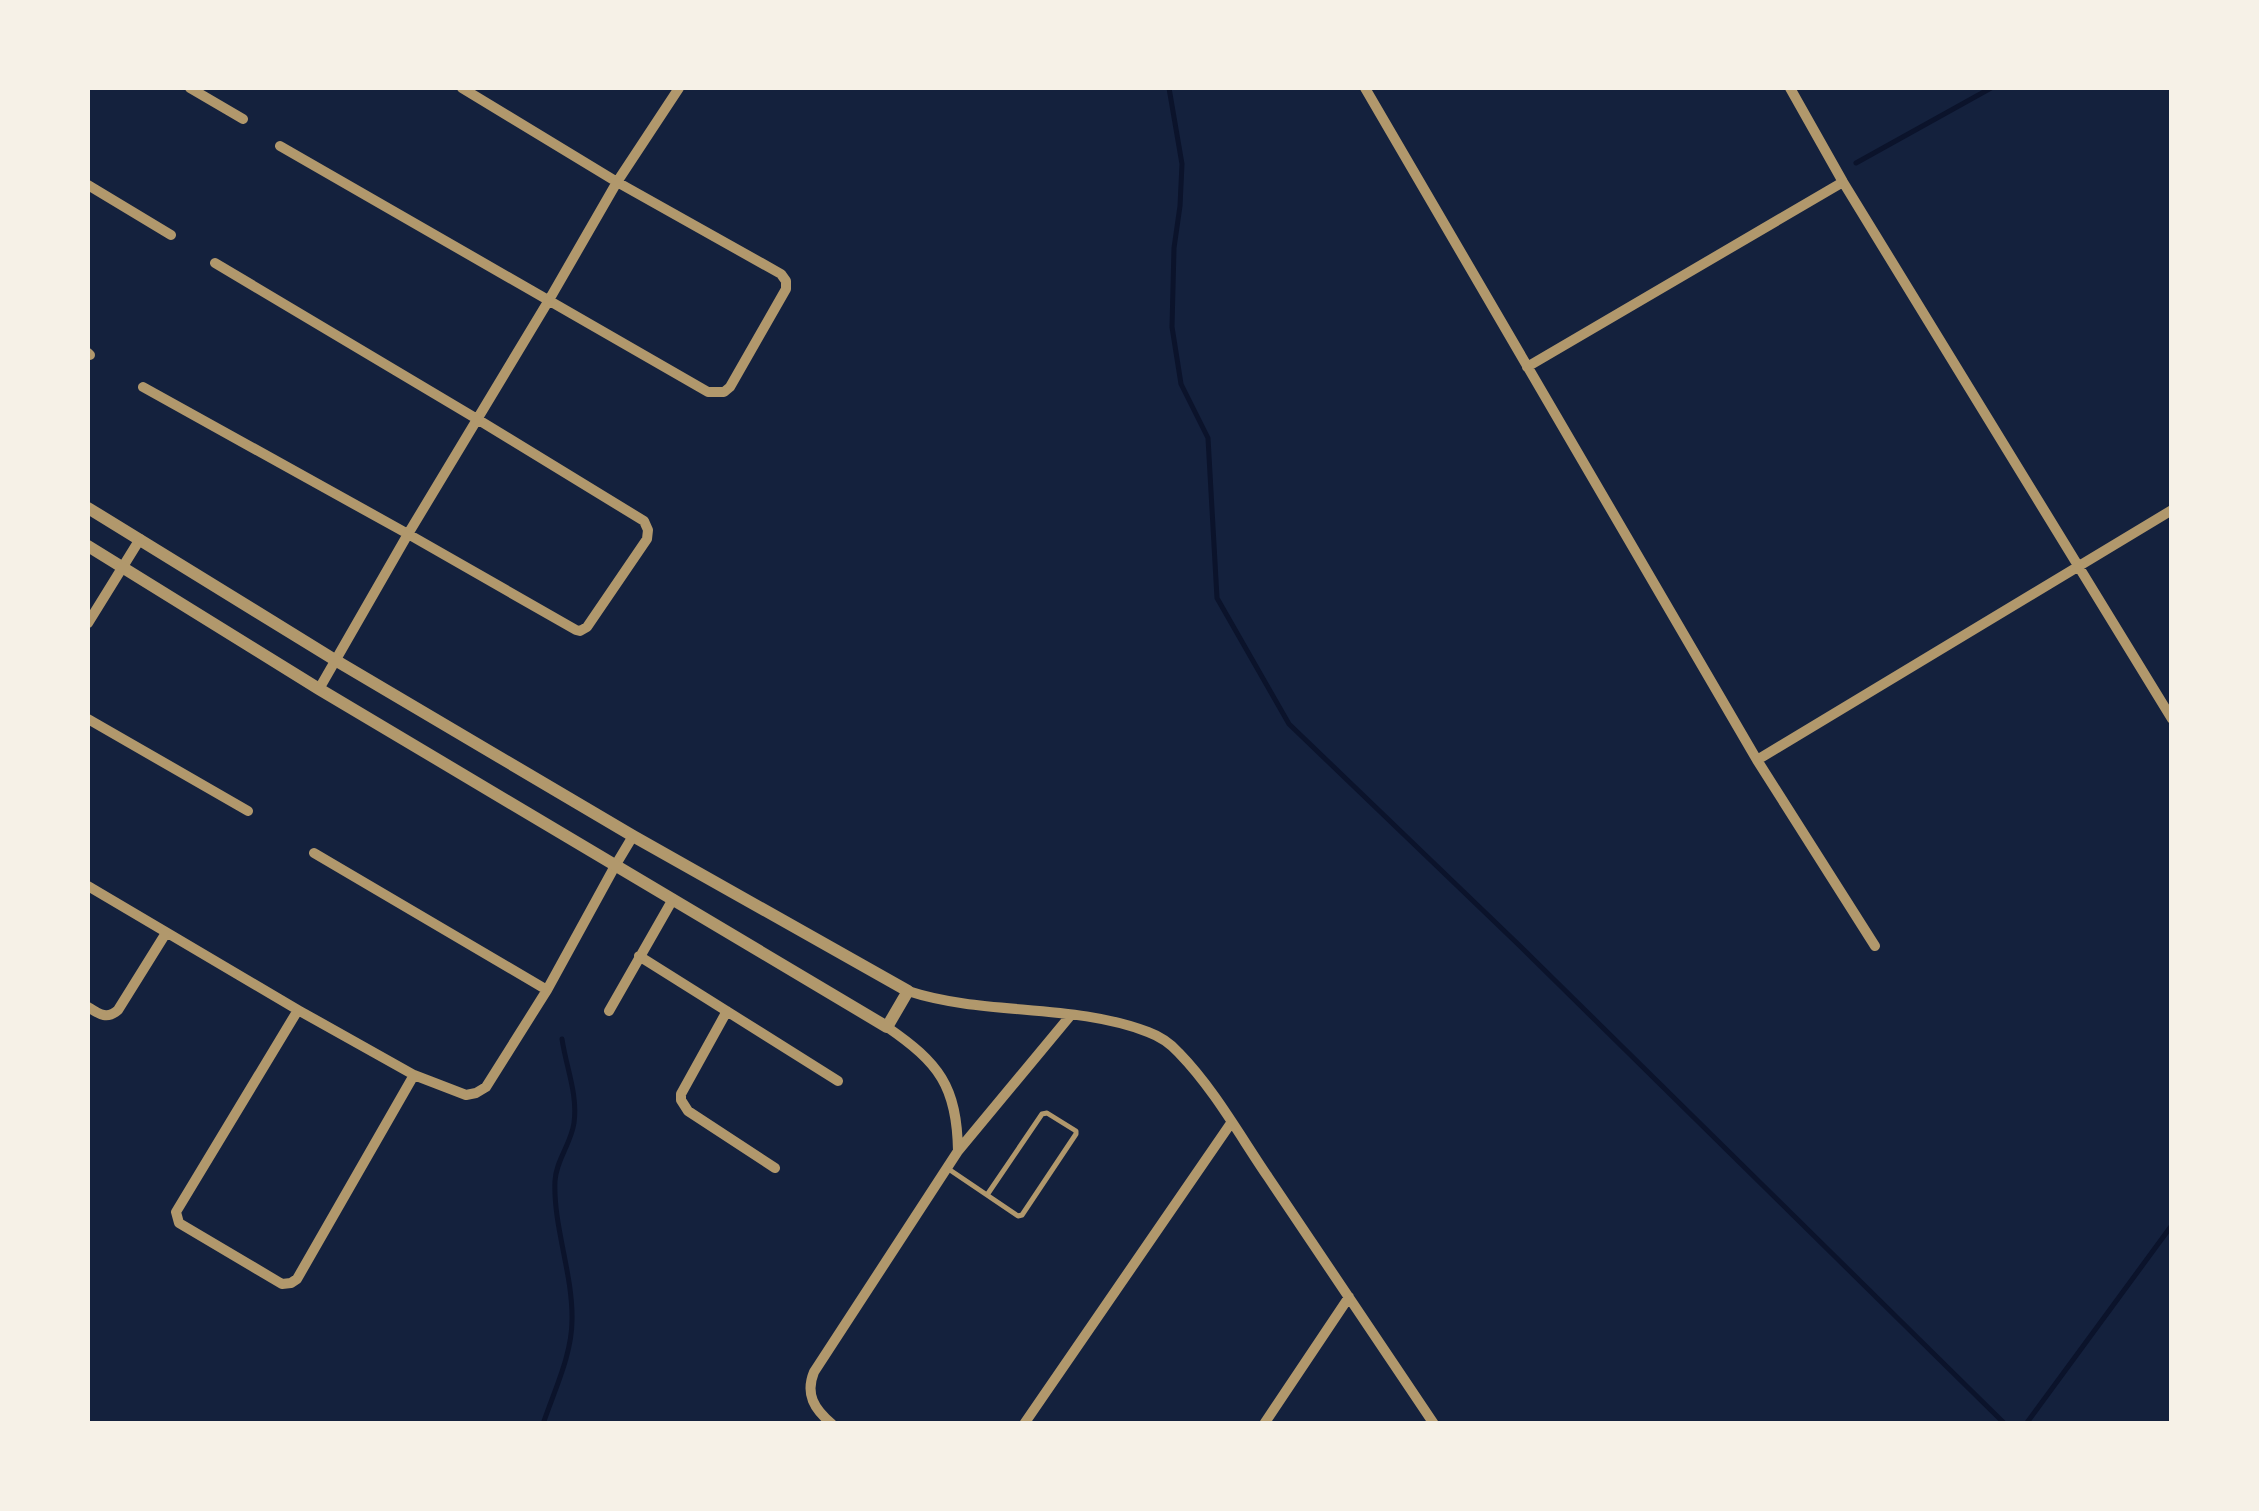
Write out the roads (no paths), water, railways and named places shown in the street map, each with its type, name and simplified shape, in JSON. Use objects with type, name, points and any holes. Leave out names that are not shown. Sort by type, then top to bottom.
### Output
[{"type":"street","points":[[190,88],[243,119]]},
{"type":"street","points":[[280,146],[708,392],[724,392],[730,387],[786,289],[781,274],[617,182],[462,88]]},
{"type":"street","points":[[319,690],[617,182],[679,88]]},
{"type":"street","points":[[1365,88],[1756,760],[1874,946]]},
{"type":"street","points":[[1790,88],[1843,182],[2172,719]]},
{"type":"street","points":[[1526,367],[1843,182]]},
{"type":"street","points":[[88,186],[171,234]]},
{"type":"street","points":[[144,388],[580,631],[588,628],[647,539],[644,522],[215,263]]},
{"type":"street","points":[[88,508],[633,836],[908,992],[933,1000],[1128,1025],[1153,1034],[1176,1049],[1194,1069],[1434,1424]]},
{"type":"street","points":[[1756,760],[2172,510]]},
{"type":"street","points":[[88,623],[140,539]]},
{"type":"street","points":[[88,546],[319,690],[919,1049],[950,1094],[958,1124],[958,1151]]},
{"type":"street","points":[[88,719],[248,811]]},
{"type":"street","points":[[88,886],[414,1075],[466,1095],[486,1086],[547,990],[633,836]]},
{"type":"street","points":[[314,853],[547,990]]},
{"type":"street","points":[[609,1012],[672,899]]},
{"type":"street","points":[[88,1007],[103,1016],[118,1010],[166,933]]},
{"type":"street","points":[[639,956],[838,1081]]},
{"type":"street","points":[[887,1028],[908,992]]},
{"type":"street","points":[[298,1010],[176,1212],[180,1222],[282,1284],[297,1279],[414,1075]]},
{"type":"street","points":[[727,1012],[681,1100],[688,1110],[775,1168]]},
{"type":"street","points":[[832,1424],[811,1400],[810,1380],[814,1372],[958,1151],[1070,1016]]},
{"type":"street","points":[[1024,1424],[1231,1123]]},
{"type":"street","points":[[1264,1424],[1349,1297]]},
{"type":"lane","points":[[947,1168],[1018,1216],[1022,1215],[1076,1130],[1047,1113],[1042,1114],[987,1195]]},
{"type":"waterway","points":[[1169,88],[1182,164],[1172,327],[1181,384],[1208,438],[1217,598],[1289,724],[2005,1424]]},
{"type":"waterway","points":[[1856,163],[1991,88]]},
{"type":"waterway","points":[[543,1424],[566,1360],[572,1320],[555,1198],[556,1173],[575,1112],[562,1039]]},
{"type":"waterway","points":[[2026,1424],[2172,1225]]}]
